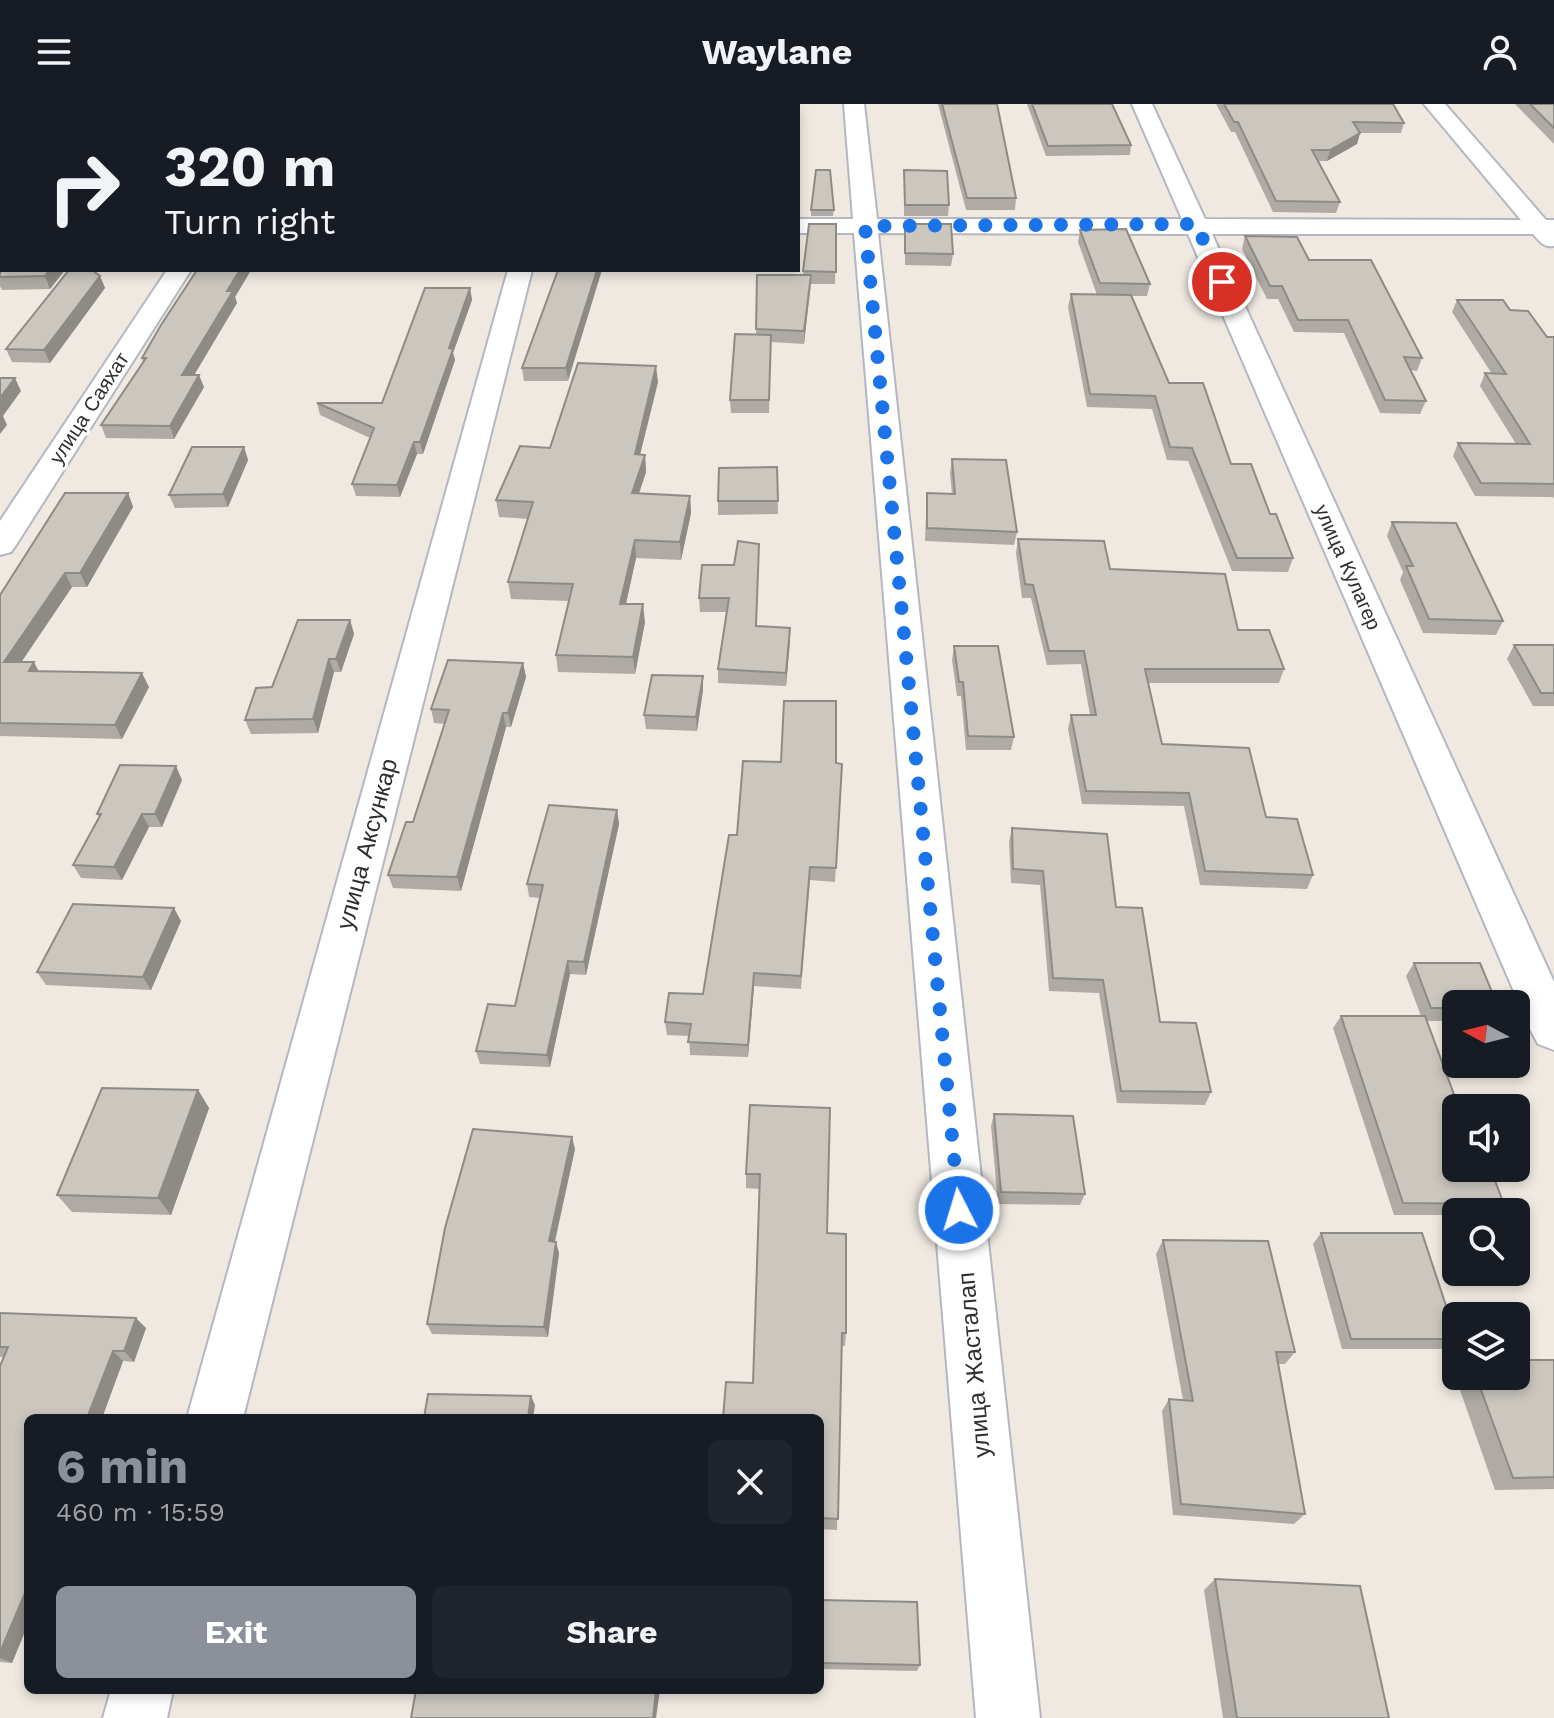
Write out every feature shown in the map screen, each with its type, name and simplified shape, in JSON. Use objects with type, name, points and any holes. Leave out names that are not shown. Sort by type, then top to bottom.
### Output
[{"type":"street","name":"улица Жасталап","points":[[854,104],[1008,1718]]},
{"type":"street","name":"улица Кулагер","points":[[1142,104],[1554,1031]]},
{"type":"street","points":[[1434,104],[1549,232]]},
{"type":"street","points":[[800,226],[1196,224],[1549,232]]},
{"type":"street","name":"улица Саяхат","points":[[0,545],[178,272]]},
{"type":"street","name":"улица Аксункар","points":[[216,1414],[519,272]]},
{"type":"street","points":[[135,1718],[141,1694]]},
{"type":"building","points":[[942,104],[997,104],[1016,198],[967,198]]},
{"type":"building","points":[[1032,104],[1112,104],[1131,145],[1048,146]]},
{"type":"building","points":[[1224,104],[1393,104],[1404,123],[1353,122],[1360,133],[1330,150],[1312,150],[1340,202],[1276,201],[1238,122],[1234,122]]},
{"type":"building","points":[[1530,104],[1554,104],[1554,128]]},
{"type":"building","points":[[816,170],[830,170],[834,210],[811,210]]},
{"type":"building","points":[[904,170],[947,171],[949,205],[905,205]]},
{"type":"building","points":[[809,224],[836,224],[836,272],[803,271]]},
{"type":"building","points":[[905,224],[951,224],[953,254],[905,253]]},
{"type":"building","points":[[1126,229],[1150,284],[1100,283],[1080,230]]},
{"type":"building","points":[[1245,236],[1297,237],[1309,260],[1371,260],[1422,358],[1404,357],[1426,401],[1385,400],[1348,320],[1298,320],[1282,286],[1270,286]]},
{"type":"building","points":[[48,272],[45,276],[0,277],[0,273]]},
{"type":"building","points":[[67,272],[95,272],[100,276],[44,350],[6,349]]},
{"type":"building","points":[[196,272],[239,272],[227,291],[233,291],[182,375],[199,375],[170,426],[101,425],[146,358],[142,358]]},
{"type":"building","points":[[557,272],[596,272],[566,368],[522,368]]},
{"type":"building","points":[[757,275],[811,275],[804,331],[756,329]]},
{"type":"building","points":[[425,288],[470,288],[449,348],[453,349],[420,442],[414,442],[397,485],[352,484],[374,428],[317,403],[382,403]]},
{"type":"building","points":[[1071,294],[1131,295],[1169,383],[1203,383],[1231,464],[1251,464],[1270,514],[1276,514],[1293,558],[1237,558],[1192,448],[1170,447],[1155,396],[1090,394]]},
{"type":"building","points":[[1457,300],[1503,300],[1510,310],[1528,311],[1547,337],[1554,337],[1554,484],[1481,483],[1458,443],[1530,444],[1485,373],[1506,374]]},
{"type":"building","points":[[735,334],[771,335],[769,400],[730,400]]},
{"type":"building","points":[[578,363],[656,366],[635,454],[645,455],[632,493],[690,496],[680,542],[635,540],[620,604],[643,604],[633,657],[556,655],[573,584],[508,582],[533,502],[496,500],[520,446],[550,448]]},
{"type":"building","points":[[0,378],[15,378],[0,398]]},
{"type":"building","points":[[192,447],[244,447],[223,494],[169,495]]},
{"type":"building","points":[[952,459],[1006,460],[1017,532],[927,528],[927,493],[955,494]]},
{"type":"building","points":[[777,467],[778,501],[718,501],[719,468]]},
{"type":"building","points":[[65,493],[128,493],[80,573],[65,573],[4,662],[34,662],[29,671],[142,673],[115,725],[0,723],[0,595]]},
{"type":"building","points":[[1392,522],[1456,523],[1503,621],[1429,619],[1406,566],[1413,566]]},
{"type":"building","points":[[1018,539],[1104,541],[1110,569],[1225,574],[1238,630],[1269,630],[1284,669],[1145,669],[1162,744],[1249,748],[1266,817],[1297,819],[1313,875],[1205,871],[1189,793],[1086,791],[1071,715],[1096,715],[1084,651],[1049,651],[1033,585],[1025,584]]},
{"type":"building","points":[[738,541],[759,544],[756,626],[790,628],[786,673],[718,669],[729,598],[699,598],[702,565],[734,565]]},
{"type":"building","points":[[298,620],[350,620],[336,659],[329,659],[313,719],[245,720],[256,688],[272,687]]},
{"type":"building","points":[[1514,645],[1554,645],[1554,693],[1541,693]]},
{"type":"building","points":[[954,646],[998,646],[1014,737],[968,736],[963,682],[959,682]]},
{"type":"building","points":[[448,660],[523,663],[508,713],[503,713],[457,877],[388,875],[406,822],[413,822],[449,710],[431,709]]},
{"type":"building","points":[[652,675],[703,676],[696,717],[644,715]]},
{"type":"building","points":[[784,701],[836,701],[836,763],[842,764],[836,868],[810,867],[801,976],[754,973],[748,1045],[688,1042],[691,1024],[665,1022],[669,993],[703,994],[729,835],[737,835],[743,761],[781,762]]},
{"type":"building","points":[[120,765],[176,766],[155,814],[142,814],[114,867],[73,865],[101,814],[97,814]]},
{"type":"building","points":[[549,805],[617,810],[584,962],[568,961],[547,1055],[476,1051],[488,1004],[515,1006],[543,885],[527,884]]},
{"type":"building","points":[[1012,828],[1107,834],[1116,907],[1142,908],[1160,1022],[1196,1023],[1211,1092],[1121,1091],[1103,980],[1053,978],[1043,871],[1013,869]]},
{"type":"building","points":[[73,904],[174,908],[143,977],[37,972]]},
{"type":"building","points":[[1414,963],[1480,963],[1491,990],[1442,990],[1442,1008],[1431,1008]]},
{"type":"building","points":[[1341,1016],[1425,1016],[1442,1062],[1442,1078],[1448,1078],[1454,1094],[1442,1094],[1442,1182],[1495,1182],[1502,1198],[1442,1198],[1442,1203],[1403,1203]]},
{"type":"building","points":[[102,1088],[198,1090],[158,1198],[57,1195]]},
{"type":"building","points":[[750,1105],[830,1108],[827,1233],[846,1234],[846,1333],[842,1333],[838,1519],[824,1518],[824,1414],[723,1414],[726,1382],[753,1383],[760,1174],[746,1174]]},
{"type":"building","points":[[994,1114],[1073,1116],[1085,1194],[1001,1192]]},
{"type":"building","points":[[473,1129],[572,1137],[549,1241],[556,1242],[544,1327],[427,1324],[445,1228]]},
{"type":"building","points":[[1321,1233],[1422,1233],[1445,1302],[1442,1302],[1442,1339],[1351,1339]]},
{"type":"building","points":[[1163,1240],[1268,1241],[1295,1352],[1276,1352],[1305,1514],[1181,1504],[1169,1399],[1193,1401]]},
{"type":"building","points":[[0,1313],[136,1318],[124,1351],[113,1351],[89,1414],[24,1414],[24,1595],[0,1652],[0,1366],[8,1347],[0,1347]]},
{"type":"building","points":[[1530,1360],[1554,1360],[1554,1477],[1513,1478],[1481,1390],[1530,1390]]},
{"type":"building","points":[[428,1394],[531,1396],[529,1414],[425,1414]]},
{"type":"building","points":[[1215,1579],[1360,1586],[1389,1718],[1237,1718]]},
{"type":"building","points":[[824,1600],[917,1602],[920,1665],[824,1663]]},
{"type":"building","points":[[415,1694],[656,1694],[653,1718],[411,1718]]},
{"type":"route","points":[[959,1210],[865,226],[1196,224],[1222,282]]}]
